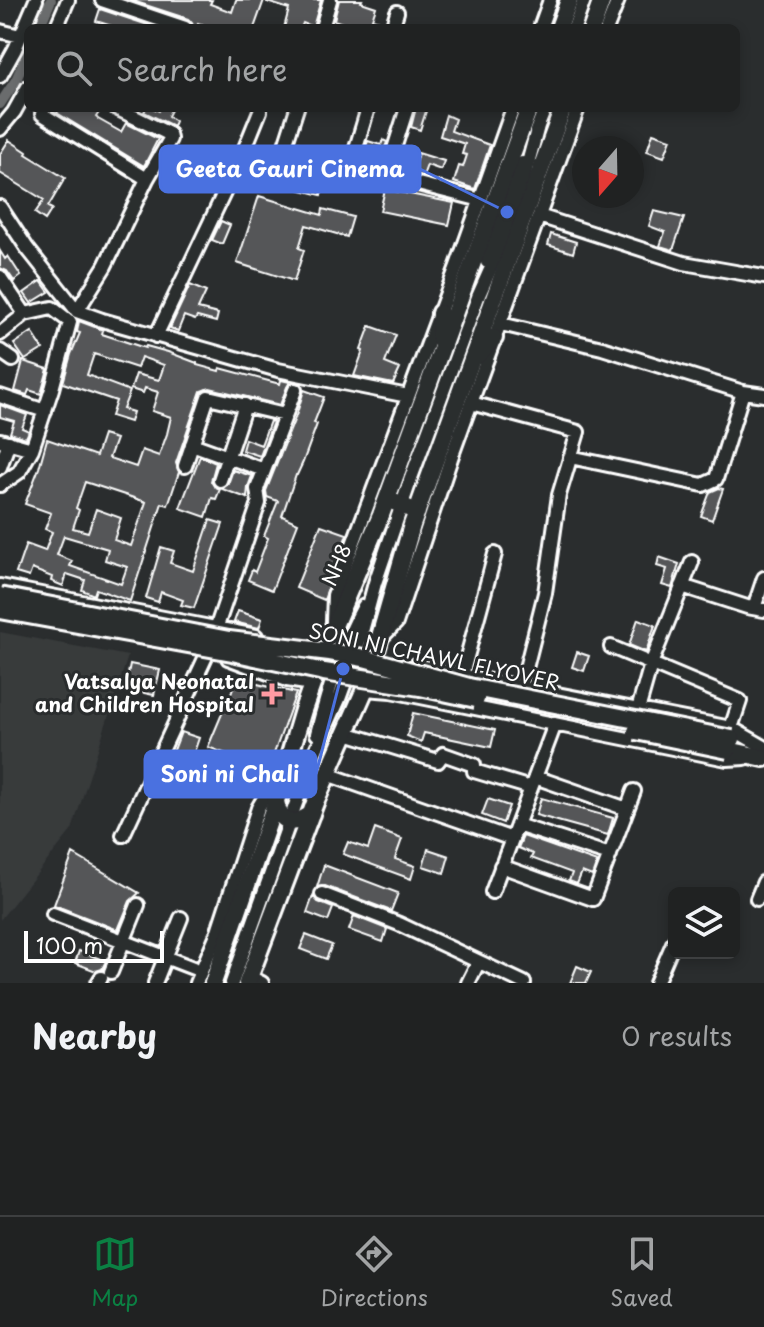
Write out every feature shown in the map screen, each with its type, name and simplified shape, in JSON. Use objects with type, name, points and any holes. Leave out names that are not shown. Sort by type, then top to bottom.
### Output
[{"type":"main road","points":[[560,24],[569,0]]},
{"type":"main road","points":[[593,24],[602,0]]},
{"type":"main road","name":"NH8","points":[[204,979],[276,801],[312,684],[333,628],[402,506],[426,372],[442,347],[528,112]]},
{"type":"main road","points":[[253,981],[311,814],[365,689],[393,586],[402,506],[471,361],[485,302],[561,112]]},
{"type":"main road","points":[[440,313],[442,347]]},
{"type":"main road","points":[[471,361],[498,331]]},
{"type":"main road","name":"SONI NI CHAWL FLYOVER","points":[[0,596],[229,640],[342,654],[469,687],[764,748]]},
{"type":"main road","name":"SONI NI CHAWL FLYOVER","points":[[0,610],[232,652],[357,679],[730,739],[764,758]]},
{"type":"main road","points":[[276,801],[278,814],[283,820],[301,821],[311,814]]},
{"type":"street","points":[[25,24],[36,0]]},
{"type":"street","points":[[58,24],[68,0]]},
{"type":"street","points":[[102,0],[173,24]]},
{"type":"street","points":[[323,24],[330,0]]},
{"type":"street","points":[[541,24],[550,0]]},
{"type":"street","points":[[575,24],[584,0]]},
{"type":"street","points":[[609,24],[618,0]]},
{"type":"street","points":[[393,24],[397,12]]},
{"type":"street","points":[[0,76],[24,27]]},
{"type":"street","points":[[0,31],[20,36]]},
{"type":"street","points":[[0,129],[24,94]]},
{"type":"street","points":[[77,311],[105,266],[170,139],[169,134],[124,112]]},
{"type":"street","points":[[156,336],[260,112]]},
{"type":"street","points":[[280,161],[296,112]]},
{"type":"street","points":[[351,165],[367,112]]},
{"type":"street","points":[[386,174],[406,112]]},
{"type":"street","points":[[333,628],[334,595],[408,396],[426,372],[440,313],[512,112]]},
{"type":"street","points":[[232,983],[311,761],[339,699],[361,638],[375,583],[402,506],[485,302],[495,232],[510,188],[543,112]]},
{"type":"street","points":[[577,112],[471,403],[396,623],[377,647],[395,660],[638,710],[730,739],[740,701],[611,647]]},
{"type":"street","points":[[42,114],[147,179]]},
{"type":"street","points":[[285,147],[481,200]]},
{"type":"street","points":[[0,207],[27,248],[77,311],[300,376],[408,396]]},
{"type":"street","points":[[539,216],[684,263],[764,277]]},
{"type":"street","points":[[0,277],[25,314]]},
{"type":"street","points":[[0,333],[25,314],[52,308],[70,322],[32,449],[19,472],[0,485]]},
{"type":"street","points":[[498,331],[602,348],[743,392],[764,395]]},
{"type":"street","points":[[0,351],[13,360]]},
{"type":"street","points":[[216,629],[259,503],[257,489],[295,390]]},
{"type":"street","points":[[570,457],[703,485],[716,479],[743,392]]},
{"type":"street","points":[[0,396],[45,411]]},
{"type":"street","points":[[185,466],[208,397],[285,415]]},
{"type":"street","points":[[471,403],[578,432],[559,495],[545,593],[521,688]]},
{"type":"street","points":[[220,480],[245,405]]},
{"type":"street","points":[[0,467],[5,441],[32,449]]},
{"type":"street","points":[[192,444],[264,470]]},
{"type":"street","points":[[462,675],[495,554]]},
{"type":"street","points":[[638,710],[651,664],[692,562]]},
{"type":"street","points":[[682,586],[759,609],[764,578]]},
{"type":"street","points":[[0,586],[267,639],[326,645]]},
{"type":"street","points":[[0,617],[232,659],[287,680],[312,684]]},
{"type":"street","points":[[123,835],[207,654]]},
{"type":"street","points":[[365,689],[391,691],[727,759],[764,758]]},
{"type":"street","points":[[492,892],[555,724]]},
{"type":"street","points":[[348,728],[438,761],[443,754],[474,765],[474,771],[533,782],[627,809]]},
{"type":"street","points":[[53,914],[166,958],[204,979],[258,808],[291,751]]},
{"type":"street","points":[[327,774],[512,839]]},
{"type":"street","points":[[501,866],[593,899],[634,791]]},
{"type":"street","points":[[517,825],[610,855]]},
{"type":"street","points":[[757,899],[764,882]]},
{"type":"street","points":[[322,894],[399,924],[524,983]]},
{"type":"street","points":[[103,978],[138,905]]},
{"type":"street","points":[[155,983],[181,918]]},
{"type":"street","points":[[656,983],[668,955]]},
{"type":"street","points":[[468,983],[478,963]]},
{"type":"shaded area","points":[[0,632],[128,656],[72,830],[0,920]]},
{"type":"building","points":[[130,0],[212,0],[210,4],[232,12],[236,0],[264,0],[255,24],[192,24],[188,19]]},
{"type":"building","points":[[321,0],[314,24],[285,24],[289,9],[267,2]]},
{"type":"building","points":[[339,0],[362,0],[376,7],[372,19],[384,22],[345,24],[334,20]]},
{"type":"building","points":[[100,9],[145,24],[105,24],[96,21]]},
{"type":"building","points":[[99,112],[98,119],[121,132],[126,123],[158,139],[144,166],[57,113]]},
{"type":"building","points":[[144,112],[170,112],[168,116],[175,121],[173,126]]},
{"type":"building","points":[[415,112],[426,112],[420,130],[411,127]]},
{"type":"building","points":[[446,115],[455,119],[451,131],[490,145],[475,189],[454,182],[459,166],[463,167],[467,155],[462,154],[465,144],[440,136]]},
{"type":"building","points":[[653,133],[671,139],[664,157],[647,151]]},
{"type":"building","points":[[9,140],[65,178],[48,207],[52,209],[45,220],[35,213],[44,200],[0,173],[0,154]]},
{"type":"building","points":[[383,140],[387,142],[379,165],[373,163],[376,156],[364,152],[368,141],[381,145]]},
{"type":"building","points":[[418,153],[444,161],[441,170],[427,165],[423,176],[412,173]]},
{"type":"building","points":[[298,172],[325,179],[321,195],[294,188]]},
{"type":"building","points":[[385,189],[454,203],[449,225],[380,211]]},
{"type":"building","points":[[259,196],[322,215],[323,209],[353,217],[347,237],[306,225],[299,248],[304,250],[294,281],[237,263]]},
{"type":"building","points":[[654,211],[684,218],[673,250],[660,246],[665,232],[649,226]]},
{"type":"building","points":[[221,221],[230,225],[222,244],[212,240]]},
{"type":"building","points":[[551,234],[576,242],[573,253],[548,245]]},
{"type":"building","points":[[0,251],[5,259],[8,256],[21,276],[14,281],[7,271],[0,268]]},
{"type":"building","points":[[41,281],[49,292],[31,303],[24,293]]},
{"type":"building","points":[[190,285],[206,292],[198,309],[218,314],[216,322],[184,316],[178,331],[170,328]]},
{"type":"building","points":[[79,321],[103,330],[102,334],[168,352],[197,365],[280,384],[281,380],[290,382],[280,405],[210,388],[201,391],[176,463],[179,472],[168,505],[162,503],[130,601],[96,589],[94,595],[82,590],[85,580],[67,574],[63,586],[51,581],[52,577],[32,569],[29,577],[16,573],[26,544],[45,551],[52,532],[45,529],[51,513],[25,504],[47,439],[96,456],[103,435],[116,439],[109,458],[136,467],[142,450],[159,456],[167,434],[171,417],[152,411],[158,392],[145,388],[143,393],[131,389],[136,374],[159,380],[164,365],[141,357],[137,368],[94,354],[87,375],[130,391],[123,409],[133,412],[130,422],[111,416],[116,401],[63,383],[80,333],[77,332]],"holes":[[[85,482],[146,502],[131,546],[114,540],[121,518],[96,509],[88,532],[73,528]],[[64,536],[108,549],[105,560],[127,567],[121,584],[70,566],[72,561],[57,555]]]},
{"type":"building","points":[[370,326],[396,335],[385,363],[400,369],[393,384],[354,376]]},
{"type":"building","points":[[32,332],[43,349],[25,360],[14,344]]},
{"type":"building","points":[[23,361],[48,369],[41,394],[29,390],[27,395],[15,391]]},
{"type":"building","points":[[304,390],[324,397],[282,516],[298,523],[272,590],[248,580],[252,570],[255,572],[268,538],[264,536],[278,501],[267,497],[266,491]]},
{"type":"building","points":[[0,405],[27,415],[22,428],[29,431],[26,438],[10,433],[14,421],[0,417]]},
{"type":"building","points":[[270,421],[273,422],[260,456],[242,450],[245,439],[261,445]]},
{"type":"building","points":[[200,456],[216,463],[211,481],[220,489],[216,499],[212,498],[206,517],[180,508]]},
{"type":"building","points":[[233,470],[252,476],[247,498],[222,489],[228,484]]},
{"type":"building","points":[[723,489],[712,520],[701,516],[710,492]]},
{"type":"building","points":[[210,520],[223,524],[194,608],[181,605],[183,600],[161,592],[158,602],[146,598],[161,547],[174,551],[170,563],[193,571]]},
{"type":"building","points":[[321,525],[347,534],[324,600],[296,588]]},
{"type":"building","points":[[659,557],[679,564],[672,588],[662,585],[667,569],[657,566]]},
{"type":"building","points":[[238,611],[262,619],[259,628],[234,622]]},
{"type":"building","points":[[638,619],[655,625],[646,652],[629,645]]},
{"type":"building","points":[[577,652],[589,656],[584,671],[572,667]]},
{"type":"building","points":[[130,664],[160,670],[154,695],[125,689]]},
{"type":"building","points":[[236,679],[296,693],[268,770],[208,747]]},
{"type":"building","points":[[413,713],[495,730],[491,747],[424,733],[421,742],[407,736]]},
{"type":"building","points":[[181,732],[199,738],[188,770],[169,763]]},
{"type":"building","points":[[541,798],[613,818],[608,835],[536,815]]},
{"type":"building","points":[[488,799],[509,806],[503,823],[482,815]]},
{"type":"building","points":[[375,829],[402,839],[395,859],[415,866],[411,879],[343,854],[348,842],[368,849]]},
{"type":"building","points":[[523,836],[597,862],[592,876],[582,872],[577,884],[569,881],[572,873],[531,858],[533,854],[518,848]]},
{"type":"building","points":[[428,849],[449,856],[444,873],[423,866]]},
{"type":"building","points":[[73,854],[139,893],[130,901],[118,930],[54,905]]},
{"type":"building","points":[[324,865],[398,893],[391,911],[325,886],[317,887]]},
{"type":"building","points":[[313,896],[318,902],[333,908],[328,921],[307,913]]},
{"type":"building","points":[[354,916],[387,929],[383,942],[349,930]]},
{"type":"building","points":[[306,935],[332,945],[326,959],[300,949]]},
{"type":"building","points":[[79,951],[106,961],[102,969],[96,971],[75,963]]},
{"type":"building","points":[[577,966],[591,972],[586,983],[570,983]]},
{"type":"waterway","points":[[41,24],[51,0]]},
{"type":"waterway","points":[[0,104],[24,61]]},
{"type":"place","name":"Geeta Gauri Cinema","points":[[507,212]]},
{"type":"place","name":"Soni ni Chali","points":[[343,669]]},
{"type":"place","name":"Vatsalya Neonatal and Children Hospital","points":[[272,694]]}]
